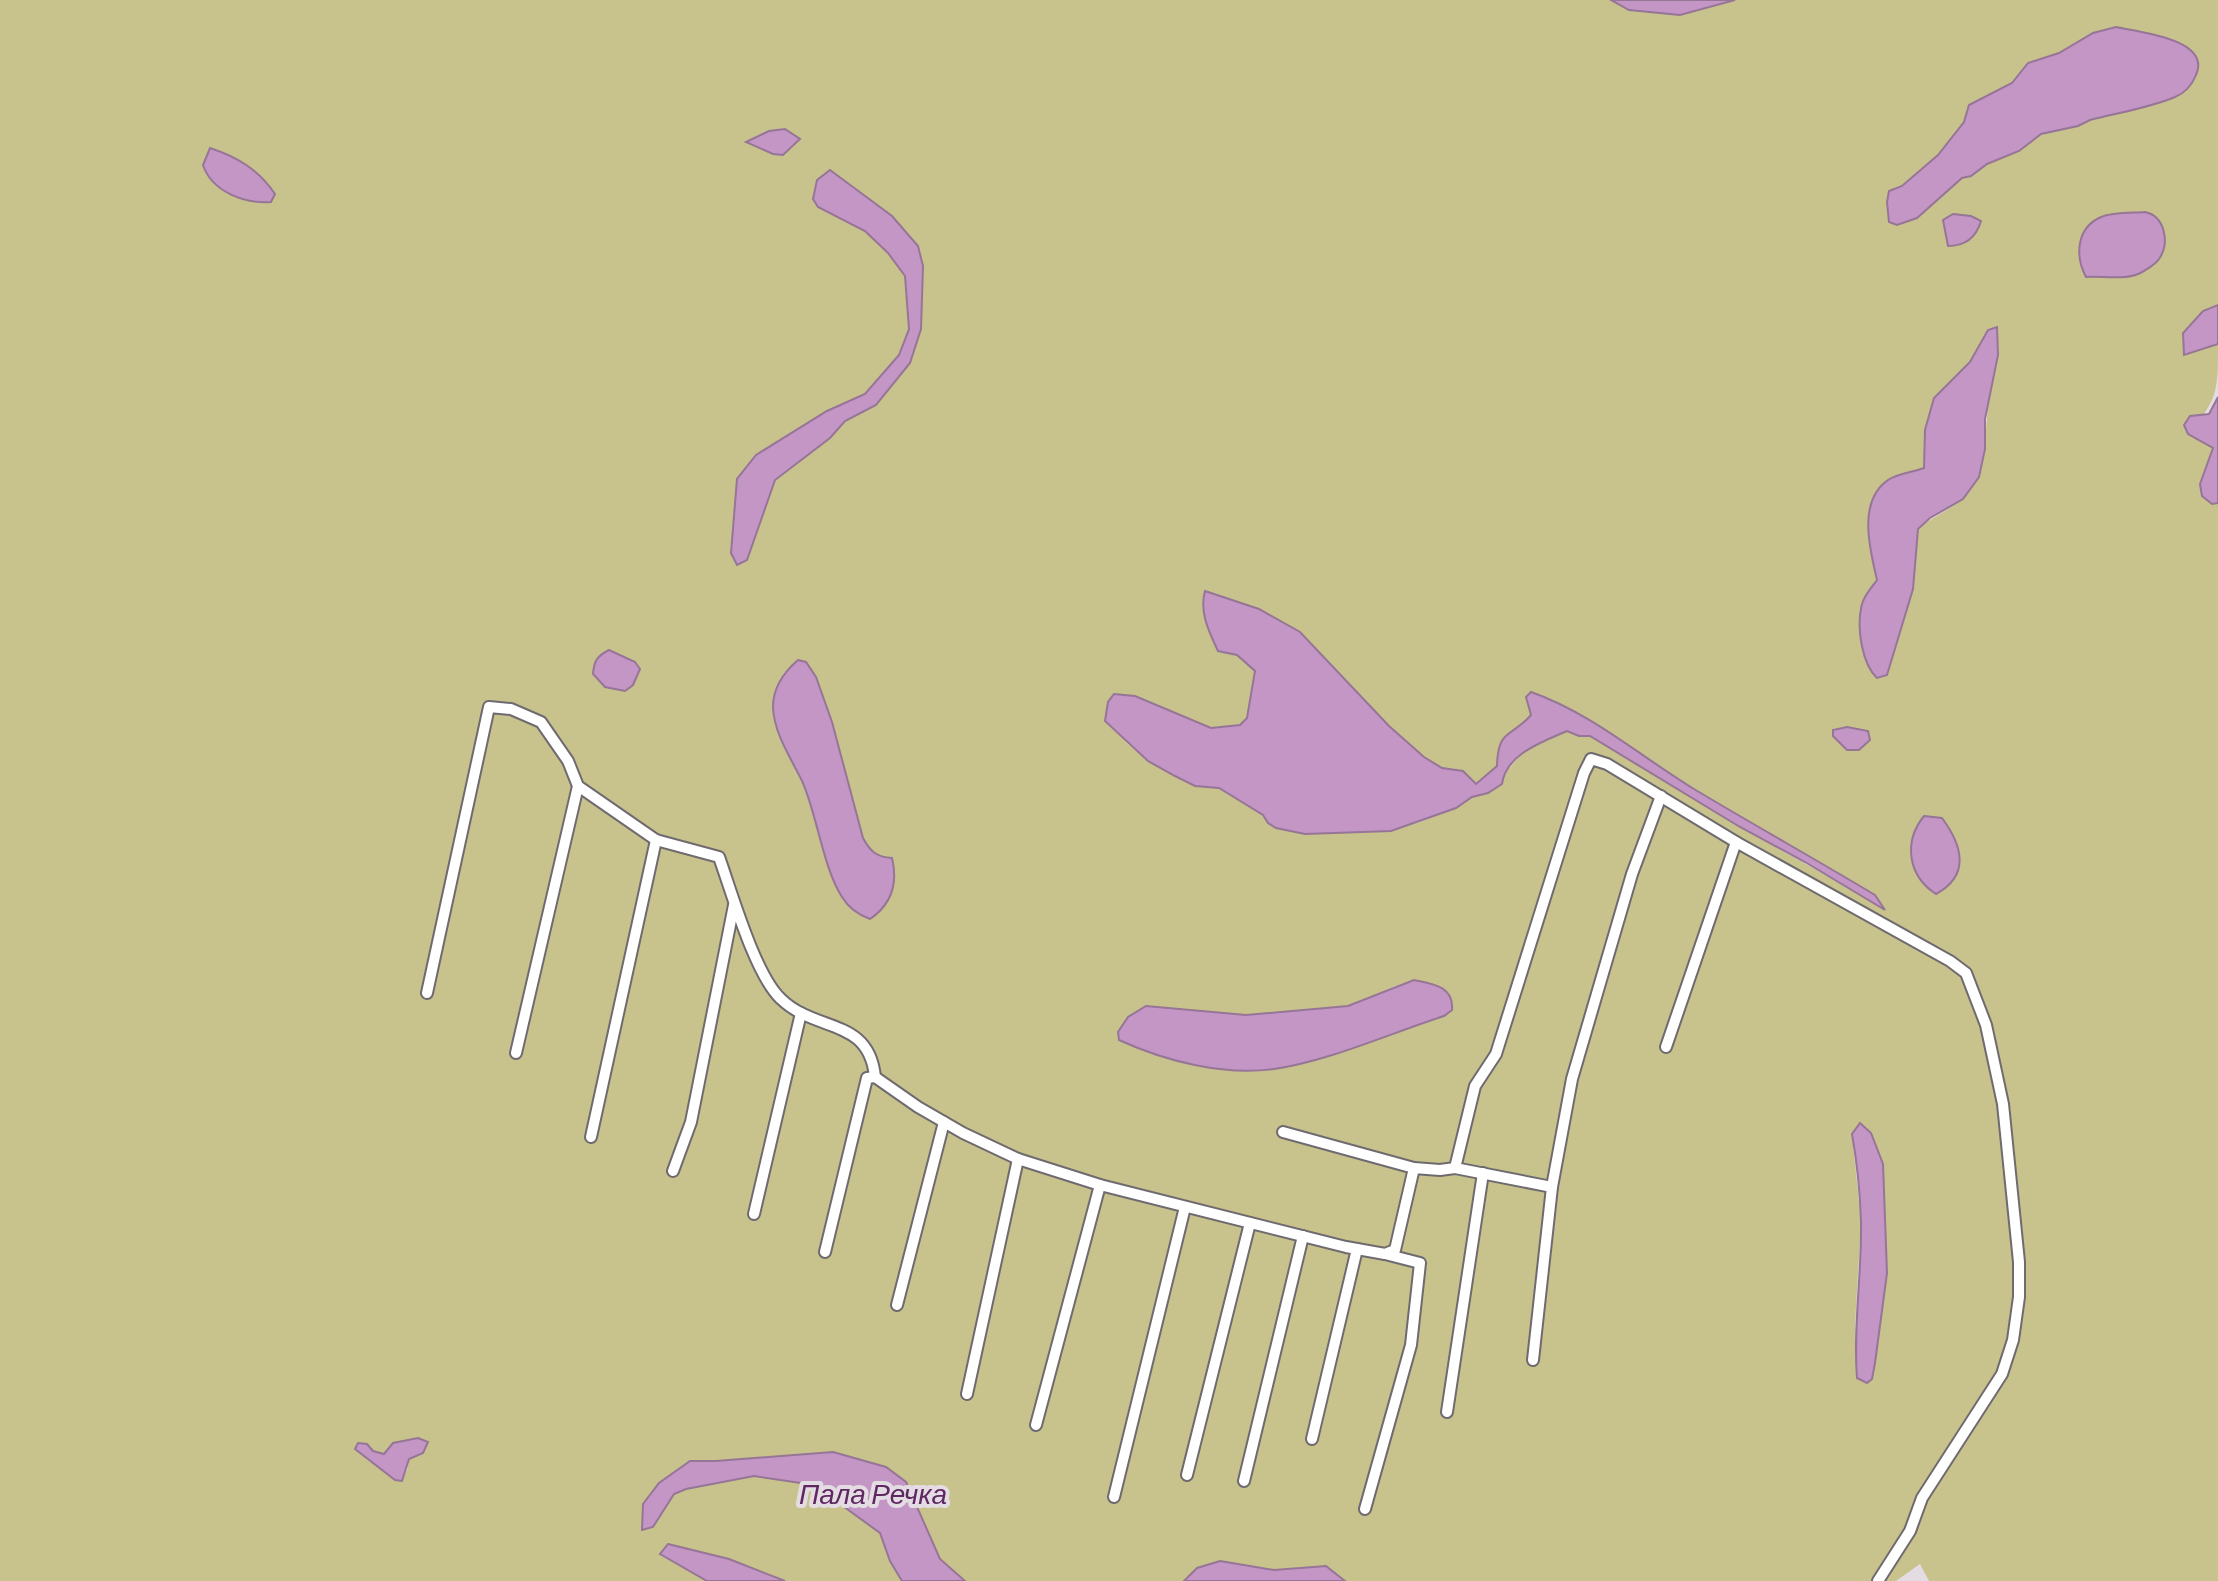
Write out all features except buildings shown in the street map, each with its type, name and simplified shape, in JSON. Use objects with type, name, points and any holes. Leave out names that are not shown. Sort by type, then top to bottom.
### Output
[{"type":"street","points":[[427,993],[489,707],[511,709],[541,722],[568,761],[578,786],[656,840],[719,857],[754,955],[774,990],[801,1013],[852,1035],[865,1044],[873,1060],[875,1077]]},
{"type":"street","points":[[1455,1168],[1475,1086],[1496,1054],[1591,759],[1607,764],[1736,842],[1950,961],[1966,973],[1986,1025],[2003,1104],[2019,1262],[2019,1297],[2013,1340],[2002,1374],[1922,1498],[1910,1531],[1878,1581]]},
{"type":"street","points":[[516,1053],[578,786]]},
{"type":"street","points":[[1533,1360],[1552,1187],[1572,1079],[1632,874],[1661,796]]},
{"type":"street","points":[[591,1137],[656,840]]},
{"type":"street","points":[[1666,1047],[1736,842]]},
{"type":"street","points":[[673,1171],[691,1122],[735,901]]},
{"type":"street","points":[[754,1214],[801,1013]]},
{"type":"street","points":[[825,1252],[867,1078],[875,1077],[944,1122],[1018,1159],[1185,1207],[1420,1263],[1411,1345],[1365,1509]]},
{"type":"street","points":[[897,1305],[944,1122]]},
{"type":"street","points":[[1283,1132],[1414,1168],[1455,1168],[1552,1187]]},
{"type":"street","points":[[967,1394],[1018,1159]]},
{"type":"street","points":[[1385,1254],[1395,1250],[1414,1168]]},
{"type":"street","points":[[1447,1412],[1483,1173]]},
{"type":"street","points":[[1036,1425],[1100,1185]]},
{"type":"street","points":[[1114,1497],[1185,1207]]},
{"type":"street","points":[[1187,1475],[1250,1223]]},
{"type":"street","points":[[1244,1481],[1303,1236]]},
{"type":"street","points":[[1312,1439],[1357,1249]]},
{"type":"shaded area","points":[[0,0],[1611,0],[1629,10],[1680,15],[1735,0],[2218,0],[2218,305],[2203,311],[2183,333],[2184,355],[2218,344],[2218,373],[2211,403],[2188,434],[2213,447],[2200,484],[2202,496],[2212,504],[2218,503],[2218,1581],[1929,1581],[1920,1564],[1896,1581],[1345,1581],[1326,1566],[1274,1570],[1217,1564],[1207,1566],[1184,1581],[965,1581],[940,1559],[906,1482],[716,1461],[690,1461],[643,1530],[653,1527],[674,1494],[686,1489],[754,1476],[814,1485],[880,1533],[890,1561],[902,1581],[785,1581],[729,1559],[660,1555],[707,1581],[0,1581]],"holes":[[[2116,27],[2170,38],[2183,44],[2090,120],[2078,126],[2041,134],[2019,151],[1987,164],[1971,176],[1962,177],[1917,218],[1897,225],[1894,188],[1902,186],[1938,155],[1964,122],[1995,93],[2012,83],[2028,63],[2059,53],[2093,33]],[[813,199],[923,266],[910,363],[876,405],[845,421],[830,438],[775,480],[762,515],[732,533],[737,479],[756,455],[827,411],[865,394],[899,355],[909,329],[905,276],[888,253],[865,231],[819,207]],[[1988,330],[1987,416],[1981,459],[1964,496],[1918,529],[1913,589],[1906,607],[1869,590],[1877,580],[1869,541],[1869,513],[1878,489],[1888,480],[1924,468],[1925,430],[1934,398],[1970,362]],[[1206,592],[1259,609],[1300,632],[1389,726],[1424,757],[1442,768],[1463,771],[1476,784],[1497,766],[1503,739],[1531,715],[1526,697],[1531,692],[1553,701],[1875,895],[1884,908],[1740,827],[1590,736],[1566,731],[1523,752],[1488,793],[1391,831],[1268,823],[1263,815],[1219,788],[1195,786],[1148,761],[1127,743],[1114,694],[1135,696],[1211,728],[1240,725],[1247,718],[1255,671],[1237,655],[1218,650],[1204,614]],[[806,662],[816,677],[832,722],[863,838],[874,852],[892,858],[831,869],[803,785],[780,737],[773,707],[784,673]],[[1395,986],[1452,1010],[1444,1016],[1338,1053],[1295,1065],[1255,1071],[1195,1065],[1119,1040],[1226,1015],[1348,1006],[1367,1001]],[[1852,1134],[1883,1164],[1887,1273],[1875,1363],[1857,1378],[1855,1324],[1861,1222]],[[418,1438],[428,1442],[423,1453],[409,1459],[407,1471],[381,1468],[366,1459],[367,1444],[373,1451],[384,1454],[393,1443]]]},
{"type":"water","points":[[1611,0],[1735,0],[1680,15],[1629,10]]},
{"type":"water","points":[[2116,27],[2156,35],[2184,45],[2198,63],[2190,85],[2182,93],[2165,101],[2041,134],[2019,151],[1962,178],[1917,218],[1897,225],[1889,222],[1889,191],[1902,186],[1938,155],[1964,122],[1969,105],[2012,83],[2028,63],[2059,53],[2093,33]]},
{"type":"water","points":[[785,129],[800,139],[783,155],[746,142],[769,131]]},
{"type":"water","points":[[210,148],[229,155],[254,171],[275,194],[271,202],[240,198],[214,182],[203,165]]},
{"type":"water","points":[[830,170],[892,216],[918,246],[923,266],[921,329],[910,363],[876,405],[845,421],[830,438],[775,480],[747,560],[737,565],[731,553],[737,479],[756,455],[827,411],[865,394],[899,355],[909,329],[905,276],[888,253],[865,231],[818,207],[813,199],[817,180]]},
{"type":"water","points":[[2145,212],[2157,219],[2164,231],[2164,245],[2157,261],[2132,276],[2086,277],[2079,252],[2082,235],[2087,228],[2106,215]]},
{"type":"water","points":[[1953,214],[1971,216],[1981,221],[1969,240],[1948,246],[1943,220]]},
{"type":"water","points":[[2218,305],[2218,344],[2184,355],[2183,333],[2203,311]]},
{"type":"water","points":[[1997,327],[1998,355],[1985,419],[1985,449],[1979,477],[1963,499],[1930,518],[1918,529],[1913,589],[1887,675],[1877,678],[1864,655],[1860,626],[1863,601],[1877,580],[1868,527],[1872,500],[1888,480],[1924,468],[1925,430],[1934,398],[1970,362],[1988,330]]},
{"type":"water","points":[[2218,397],[2218,503],[2212,504],[2202,496],[2200,484],[2213,448],[2188,434],[2184,425],[2190,416],[2209,414]]},
{"type":"water","points":[[1205,591],[1259,609],[1300,632],[1389,726],[1424,757],[1442,768],[1463,771],[1476,784],[1497,766],[1503,739],[1531,715],[1526,697],[1531,692],[1595,723],[1694,789],[1875,895],[1885,910],[1590,736],[1567,731],[1518,757],[1510,765],[1502,784],[1488,793],[1391,831],[1305,834],[1276,828],[1263,815],[1219,788],[1195,786],[1148,761],[1105,721],[1108,702],[1114,694],[1135,696],[1211,728],[1240,725],[1247,718],[1255,671],[1237,655],[1218,651],[1204,614]]},
{"type":"water","points":[[609,650],[635,662],[640,669],[633,685],[625,691],[605,687],[593,674],[597,659]]},
{"type":"water","points":[[798,660],[806,662],[816,677],[832,722],[863,838],[874,852],[892,858],[892,892],[884,907],[870,919],[844,901],[835,885],[807,794],[776,727],[773,707],[775,693],[784,675]]},
{"type":"water","points":[[1847,727],[1868,731],[1870,740],[1859,750],[1847,750],[1833,736],[1833,730]]},
{"type":"water","points":[[1924,816],[1942,818],[1954,839],[1960,859],[1955,878],[1936,894],[1919,878],[1912,858],[1913,837]]},
{"type":"water","points":[[1414,980],[1446,991],[1452,1002],[1452,1010],[1444,1016],[1360,1046],[1295,1065],[1255,1071],[1215,1068],[1175,1060],[1119,1040],[1118,1032],[1128,1017],[1146,1006],[1246,1015],[1348,1006]]},
{"type":"water","points":[[1860,1123],[1871,1133],[1883,1164],[1887,1273],[1875,1363],[1872,1379],[1867,1383],[1857,1378],[1856,1358],[1861,1221],[1852,1134]]},
{"type":"water","points":[[418,1438],[428,1442],[423,1453],[409,1459],[402,1481],[395,1480],[355,1449],[358,1443],[367,1444],[373,1451],[384,1454],[393,1443]]},
{"type":"water","name":"Пала Речка","points":[[833,1452],[886,1467],[906,1482],[940,1559],[965,1581],[902,1581],[890,1561],[880,1533],[814,1485],[754,1476],[686,1489],[674,1494],[653,1527],[642,1530],[643,1504],[659,1483],[690,1461]]},
{"type":"water","points":[[668,1544],[729,1559],[785,1581],[707,1581],[660,1554]]},
{"type":"water","points":[[1220,1561],[1274,1570],[1326,1566],[1345,1581],[1184,1581],[1197,1568]]}]
